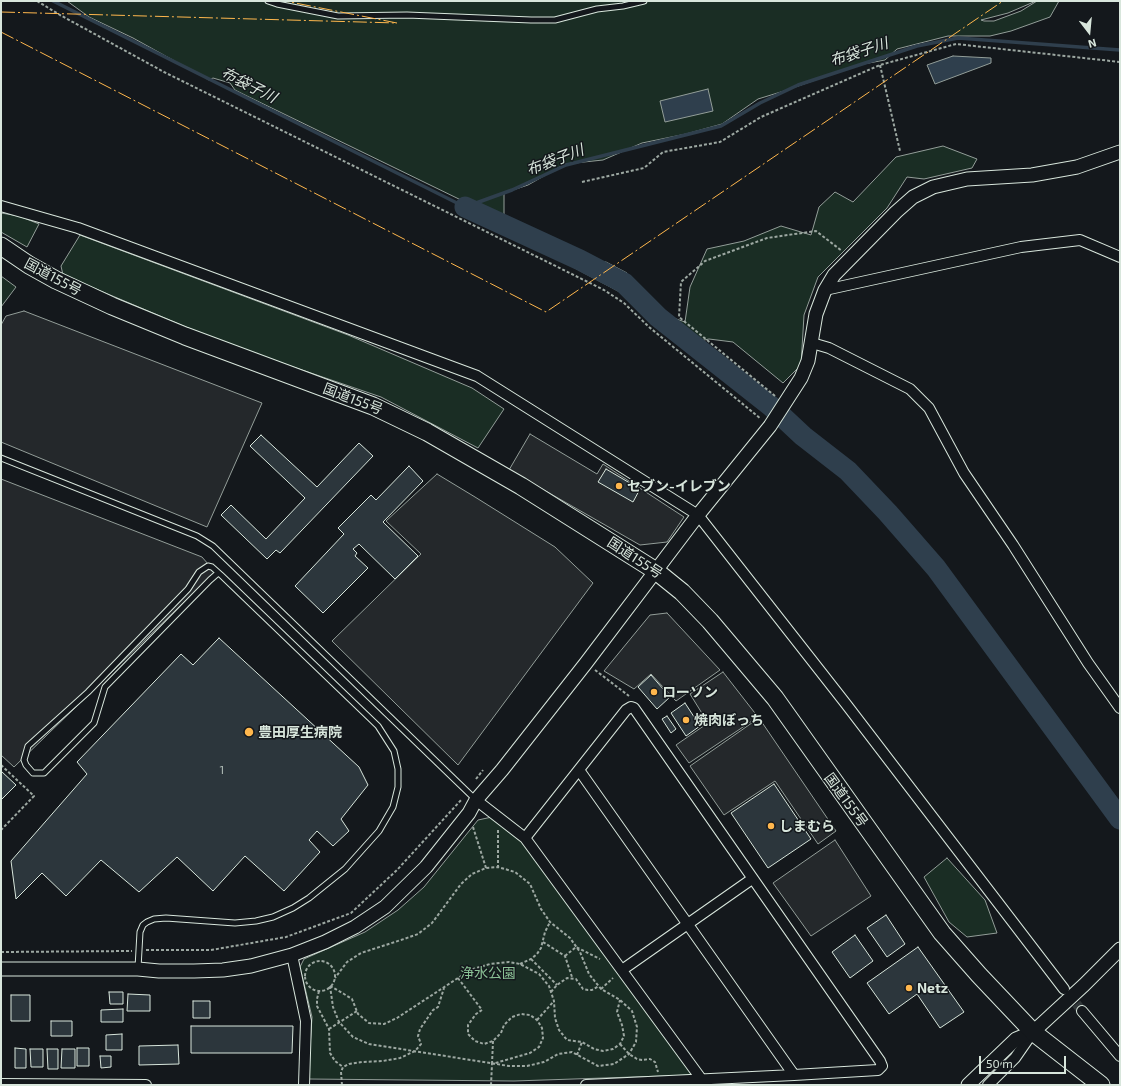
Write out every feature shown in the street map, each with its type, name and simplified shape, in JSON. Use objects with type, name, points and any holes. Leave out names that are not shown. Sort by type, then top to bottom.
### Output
[{"type":"highway","name":"国道155号","points":[[1,246],[36,269],[112,306],[185,336],[373,406],[427,432],[521,486],[656,571],[682,592],[710,621],[775,698],[942,933],[978,975],[1033,1032],[1101,1085]]},
{"type":"street","points":[[1,969],[138,969],[159,971],[223,970],[251,966],[292,955],[325,942],[355,927],[385,906],[426,868],[469,813],[472,796],[502,770],[586,663],[698,515],[770,426],[801,378],[808,361],[812,344],[816,314],[825,290],[834,275],[896,212],[913,197],[933,187],[967,179],[1032,175],[1077,167],[1120,152]]},
{"type":"street","points":[[1,206],[78,228],[477,376],[698,515],[846,704],[1064,989]]},
{"type":"street","points":[[825,290],[1013,249],[1080,240],[1120,257]]},
{"type":"street","points":[[812,344],[830,348],[910,389],[929,408],[964,473],[1084,657],[1120,708]]},
{"type":"street","points":[[525,838],[626,710],[631,707],[636,710],[882,1066],[878,1070],[586,1085]]},
{"type":"street","points":[[579,770],[794,1075]]},
{"type":"street","points":[[472,796],[525,838],[702,1080]]},
{"type":"street","points":[[622,970],[752,879]]},
{"type":"street","points":[[988,1085],[1015,1058],[1033,1032],[1120,949]]},
{"type":"street","points":[[292,955],[306,1021],[304,1085]]},
{"type":"street","points":[[1082,1011],[1120,1056]]},
{"type":"street","points":[[968,1085],[1016,1039],[1033,1032]]},
{"type":"street","points":[[1,1084],[146,1085]]},
{"type":"lane","points":[[268,1],[338,16],[407,15],[531,20],[555,20],[644,1]]},
{"type":"lane","points":[[1,458],[197,536],[213,546],[472,796]]},
{"type":"lane","points":[[138,969],[140,929],[147,922],[154,919],[166,918],[235,923],[252,922],[273,917],[300,904],[321,890],[345,869],[379,831],[391,811],[397,791],[398,769],[394,751],[378,726],[222,575],[212,567],[208,566],[199,572],[188,589],[88,692],[28,746],[25,752],[24,760],[26,765],[33,773],[44,773],[94,723],[105,688],[218,573]]},
{"type":"path","points":[[37,1],[164,72],[604,290],[624,303],[649,327],[770,426]]},
{"type":"path","points":[[582,182],[644,168],[663,152],[720,142],[761,117],[880,65],[956,44],[1120,62]]},
{"type":"path","points":[[880,65],[900,151]]},
{"type":"path","points":[[785,404],[679,317],[681,282],[706,261],[767,238],[816,231],[851,258]]},
{"type":"path","points":[[586,663],[629,695],[631,707]]},
{"type":"path","points":[[1,766],[34,796],[1,830]]},
{"type":"path","points":[[1,952],[211,950],[286,937],[351,913],[472,796],[483,770]]},
{"type":"path","points":[[469,813],[486,868]]},
{"type":"path","points":[[498,816],[498,867]]},
{"type":"path","points":[[330,986],[333,1007],[339,1022],[353,1037],[369,1044],[509,1066],[527,1066],[544,1062],[558,1054],[572,1052],[598,1066],[614,1064],[629,1054],[636,1042],[637,1026],[632,1011],[620,1000],[600,988],[589,974],[580,952],[570,938],[550,922],[541,909],[530,884],[515,872],[498,867],[486,868],[472,874],[461,884],[432,923],[418,934],[361,953],[347,962],[330,986],[326,990],[319,991],[312,989],[306,982],[305,973],[310,965],[319,961],[329,964],[335,978]]},
{"type":"path","points":[[520,964],[531,959],[537,954],[550,922]]},
{"type":"path","points":[[542,942],[565,956],[572,977],[576,979],[583,989],[588,990],[600,988],[622,970]]},
{"type":"path","points":[[565,956],[576,947]]},
{"type":"path","points":[[576,947],[593,954],[603,961]]},
{"type":"path","points":[[531,959],[557,985]]},
{"type":"path","points":[[330,986],[352,999],[358,1014],[369,1023],[384,1024],[397,1018],[473,969],[490,964],[509,962],[520,964],[538,974],[549,986],[554,1001],[555,1018],[559,1030],[567,1040],[582,1042],[594,1049],[603,1051],[613,1049],[620,1044],[624,1036],[617,1012],[620,1000]]},
{"type":"path","points":[[551,992],[563,980],[572,977]]},
{"type":"path","points":[[458,978],[482,1010],[476,1014],[468,1024],[468,1034],[475,1041],[484,1044],[493,1041],[501,1033],[504,1025],[512,1017],[521,1014],[530,1015],[537,1020],[542,1028],[543,1038],[539,1047],[530,1053],[492,1064]]},
{"type":"path","points":[[343,1067],[349,1064],[362,1062],[383,1062],[400,1058],[415,1051],[421,1044],[418,1036],[420,1029],[433,1010],[438,1007],[444,987]]},
{"type":"path","points":[[319,991],[317,998],[318,1006],[329,1028],[330,1053],[335,1061],[343,1067]]},
{"type":"path","points":[[537,1020],[554,1001]]},
{"type":"path","points":[[329,1028],[357,1011]]},
{"type":"path","points":[[491,1085],[493,1041]]},
{"type":"path","points":[[577,1055],[582,1042]]},
{"type":"path","points":[[620,1044],[629,1054],[637,1059],[650,1059],[655,1062],[658,1081]]},
{"type":"path","points":[[342,1085],[343,1067]]},
{"type":"green space","points":[[67,1],[1036,1],[1008,13],[981,20],[994,21],[1021,11],[1037,1],[1059,1],[1050,17],[1011,31],[990,36],[948,36],[897,49],[885,60],[858,65],[758,99],[722,124],[686,134],[642,143],[603,160],[565,164],[528,185],[504,193],[504,217],[526,236],[580,263],[606,262],[627,273],[629,292],[650,310],[685,322],[690,287],[707,249],[744,241],[781,226],[811,235],[819,207],[835,192],[853,202],[896,157],[943,146],[977,159],[972,168],[924,179],[907,177],[887,208],[818,277],[804,315],[801,365],[783,383],[733,342],[709,339],[690,343],[671,338],[618,291],[490,223],[463,201],[235,90],[230,83],[213,78],[209,80],[133,38],[89,17]]},
{"type":"green space","points":[[1,213],[19,216],[39,224],[27,247],[1,232]]},
{"type":"green space","points":[[80,235],[348,335],[472,388],[504,409],[478,448],[381,397],[226,344],[63,275],[61,266]]},
{"type":"green space","points":[[1,276],[16,287],[1,307]]},
{"type":"green space","name":"浄水公園","points":[[492,817],[526,843],[693,1075],[514,1081],[308,1079],[312,1017],[300,967],[304,959],[365,932],[398,910],[424,887],[478,820]]},
{"type":"green space","points":[[947,858],[985,900],[997,933],[967,937],[949,922],[924,877]]},
{"type":"shaded area","points":[[24,311],[262,403],[207,527],[1,442],[1,325],[6,316]]},
{"type":"shaded area","points":[[530,434],[597,474],[603,464],[684,517],[667,542],[640,545],[509,470]]},
{"type":"shaded area","points":[[437,474],[555,547],[593,583],[458,765],[332,641],[421,554],[386,521]]},
{"type":"shaded area","points":[[1,479],[202,557],[215,572],[14,767],[1,755]]},
{"type":"shaded area","points":[[667,613],[720,670],[676,701],[651,674],[634,689],[604,671],[650,615]]},
{"type":"shaded area","points":[[723,672],[758,717],[689,763],[676,745],[708,723],[690,694]]},
{"type":"shaded area","points":[[759,718],[836,831],[818,844],[775,781],[724,815],[690,766]]},
{"type":"shaded area","points":[[835,840],[871,896],[811,936],[773,883]]},
{"type":"water","points":[[953,56],[991,58],[991,63],[935,84],[927,65]]},
{"type":"water","points":[[708,89],[713,111],[665,122],[660,101]]},
{"type":"building","points":[[261,435],[317,487],[359,443],[373,456],[280,553],[276,550],[267,559],[221,515],[231,505],[266,539],[305,498],[250,446]]},
{"type":"building","points":[[409,466],[423,481],[383,522],[418,556],[395,579],[359,544],[353,549],[357,553],[355,556],[368,568],[323,613],[295,586],[344,534],[338,528],[371,495],[376,500]]},
{"type":"building","name":"セブン-イレブン","points":[[606,469],[640,489],[633,502],[598,482]]},
{"type":"building","name":"豊田厚生病院","points":[[219,638],[359,767],[368,785],[341,819],[349,831],[333,846],[317,831],[309,840],[320,852],[284,891],[245,856],[213,891],[177,857],[139,892],[101,860],[66,896],[42,873],[16,899],[11,861],[87,774],[77,762],[181,654],[193,665]]},
{"type":"building","name":"ローソン","points":[[651,675],[670,697],[657,709],[638,687]]},
{"type":"building","name":"焼肉ぼっち","points":[[685,703],[700,726],[686,736],[671,713]]},
{"type":"building","points":[[667,716],[676,729],[671,733],[662,719]]},
{"type":"building","points":[[1,771],[16,785],[1,800]]},
{"type":"building","name":"しまむら","points":[[774,784],[811,839],[768,868],[731,813]]},
{"type":"building","points":[[886,915],[905,944],[887,957],[867,928]]},
{"type":"building","points":[[855,935],[873,961],[850,978],[832,952]]},
{"type":"building","name":"Netz","points":[[918,947],[964,1012],[940,1028],[917,994],[889,1014],[867,983]]},
{"type":"building","points":[[109,992],[123,992],[123,1004],[110,1004]]},
{"type":"building","points":[[128,994],[150,995],[150,1011],[127,1011]]},
{"type":"building","points":[[11,995],[30,995],[30,1021],[11,1021]]},
{"type":"building","points":[[193,1001],[210,1001],[210,1018],[193,1018]]},
{"type":"building","points":[[123,1009],[123,1022],[101,1022],[101,1010]]},
{"type":"building","points":[[51,1021],[72,1021],[72,1036],[51,1036]]},
{"type":"building","points":[[191,1026],[293,1026],[292,1053],[191,1053]]},
{"type":"building","points":[[122,1034],[122,1050],[106,1050],[106,1035]]},
{"type":"building","points":[[178,1045],[179,1064],[139,1065],[139,1046]]},
{"type":"building","points":[[15,1048],[26,1049],[26,1068],[15,1068]]},
{"type":"building","points":[[77,1048],[89,1048],[89,1066],[77,1066]]},
{"type":"building","points":[[30,1049],[43,1049],[43,1067],[31,1067]]},
{"type":"building","points":[[47,1049],[58,1049],[58,1069],[48,1069]]},
{"type":"building","points":[[62,1049],[75,1049],[75,1068],[61,1068]]},
{"type":"building","points":[[100,1056],[111,1056],[111,1067],[101,1068]]},
{"type":"waterway","name":"布袋子川","points":[[53,1],[465,207],[512,190],[566,165],[721,126],[760,103],[798,85],[917,46],[958,38],[1120,50]]},
{"type":"waterway","points":[[465,207],[580,260],[624,283],[658,317],[772,407],[803,436],[848,471],[888,513],[936,568],[1120,819]]},
{"type":"tunnel","points":[[1067,992],[1082,1011]]},
{"type":"power","points":[[1,12],[397,23],[285,1]]},
{"type":"power","points":[[1,32],[546,312],[1003,1]]},
{"type":"place","name":"セブン-イレブン","points":[[619,486]]},
{"type":"place","name":"ローソン","points":[[654,692]]},
{"type":"place","name":"焼肉ぼっち","points":[[686,720]]},
{"type":"place","name":"豊田厚生病院","points":[[249,732]]},
{"type":"place","name":"しまむら","points":[[771,826]]},
{"type":"place","name":"Netz","points":[[909,988]]}]
